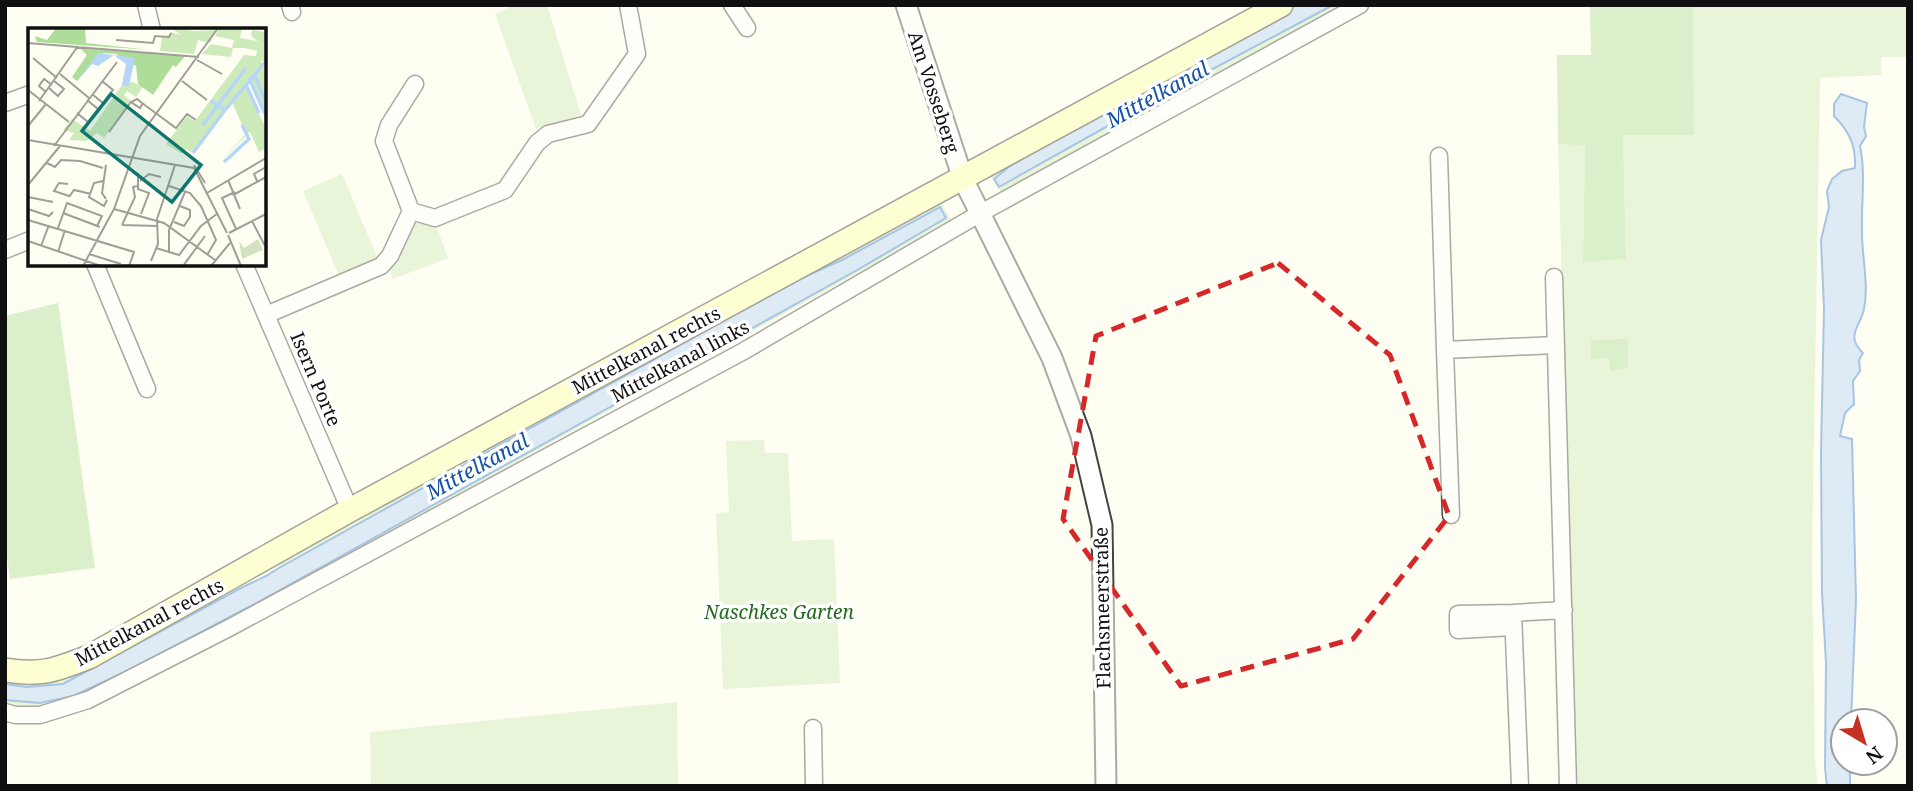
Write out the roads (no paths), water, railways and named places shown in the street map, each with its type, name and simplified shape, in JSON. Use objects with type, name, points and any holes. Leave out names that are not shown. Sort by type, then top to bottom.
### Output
[{"type":"main road","name":"Mittelkanal rechts","points":[[5,670],[29,674],[57,670],[89,657],[350,510],[971,198],[1282,5]]},
{"type":"street","points":[[411,211],[435,218],[505,190],[537,143],[548,134],[588,124],[637,54],[628,5]]},
{"type":"street","points":[[732,5],[747,28]]},
{"type":"street","name":"Am Vosseberg","points":[[906,5],[971,198]]},
{"type":"street","name":"Mittelkanal links","points":[[5,712],[15,715],[40,715],[88,700],[229,628],[741,352],[971,198],[1360,5]]},
{"type":"street","points":[[147,6],[152,28]]},
{"type":"street","points":[[266,315],[381,267],[390,256],[411,211],[384,141],[389,125],[415,84]]},
{"type":"street","points":[[5,103],[28,95]]},
{"type":"street","points":[[1439,156],[1451,515]]},
{"type":"street","name":"Flachsmeerstraße","points":[[971,198],[1052,358],[1081,436],[1102,525],[1106,786]]},
{"type":"street","points":[[5,250],[28,241]]},
{"type":"street","points":[[96,266],[147,389]]},
{"type":"street","name":"Isern Porte","points":[[245,266],[350,510]]},
{"type":"street","points":[[1554,277],[1568,786]]},
{"type":"street","points":[[1445,350],[1556,345]]},
{"type":"street","points":[[1520,786],[1513,620],[1564,610]]},
{"type":"street","points":[[813,728],[814,786]]},
{"type":"water","name":"Mittelkanal","points":[[1296,5],[1333,5],[999,187],[994,179],[1010,166],[1136,92]]},
{"type":"water","points":[[1841,94],[1867,103],[1864,127],[1866,136],[1860,146],[1863,167],[1862,233],[1866,290],[1864,309],[1854,336],[1863,353],[1859,360],[1860,371],[1853,381],[1854,404],[1845,413],[1840,436],[1852,439],[1856,599],[1852,707],[1829,707],[1829,777],[1850,777],[1850,786],[1827,786],[1825,768],[1826,663],[1822,593],[1821,451],[1824,309],[1821,240],[1829,207],[1827,191],[1832,179],[1842,171],[1855,168],[1851,140],[1834,116],[1834,104]]},
{"type":"water","name":"Mittelkanal","points":[[940,207],[946,218],[859,269],[260,601],[129,670],[73,696],[40,703],[5,700],[5,684],[27,687],[63,684],[266,576],[795,281],[842,260]]},
{"type":"park label","name":"Naschkes Garten","points":[[779,612]]}]
